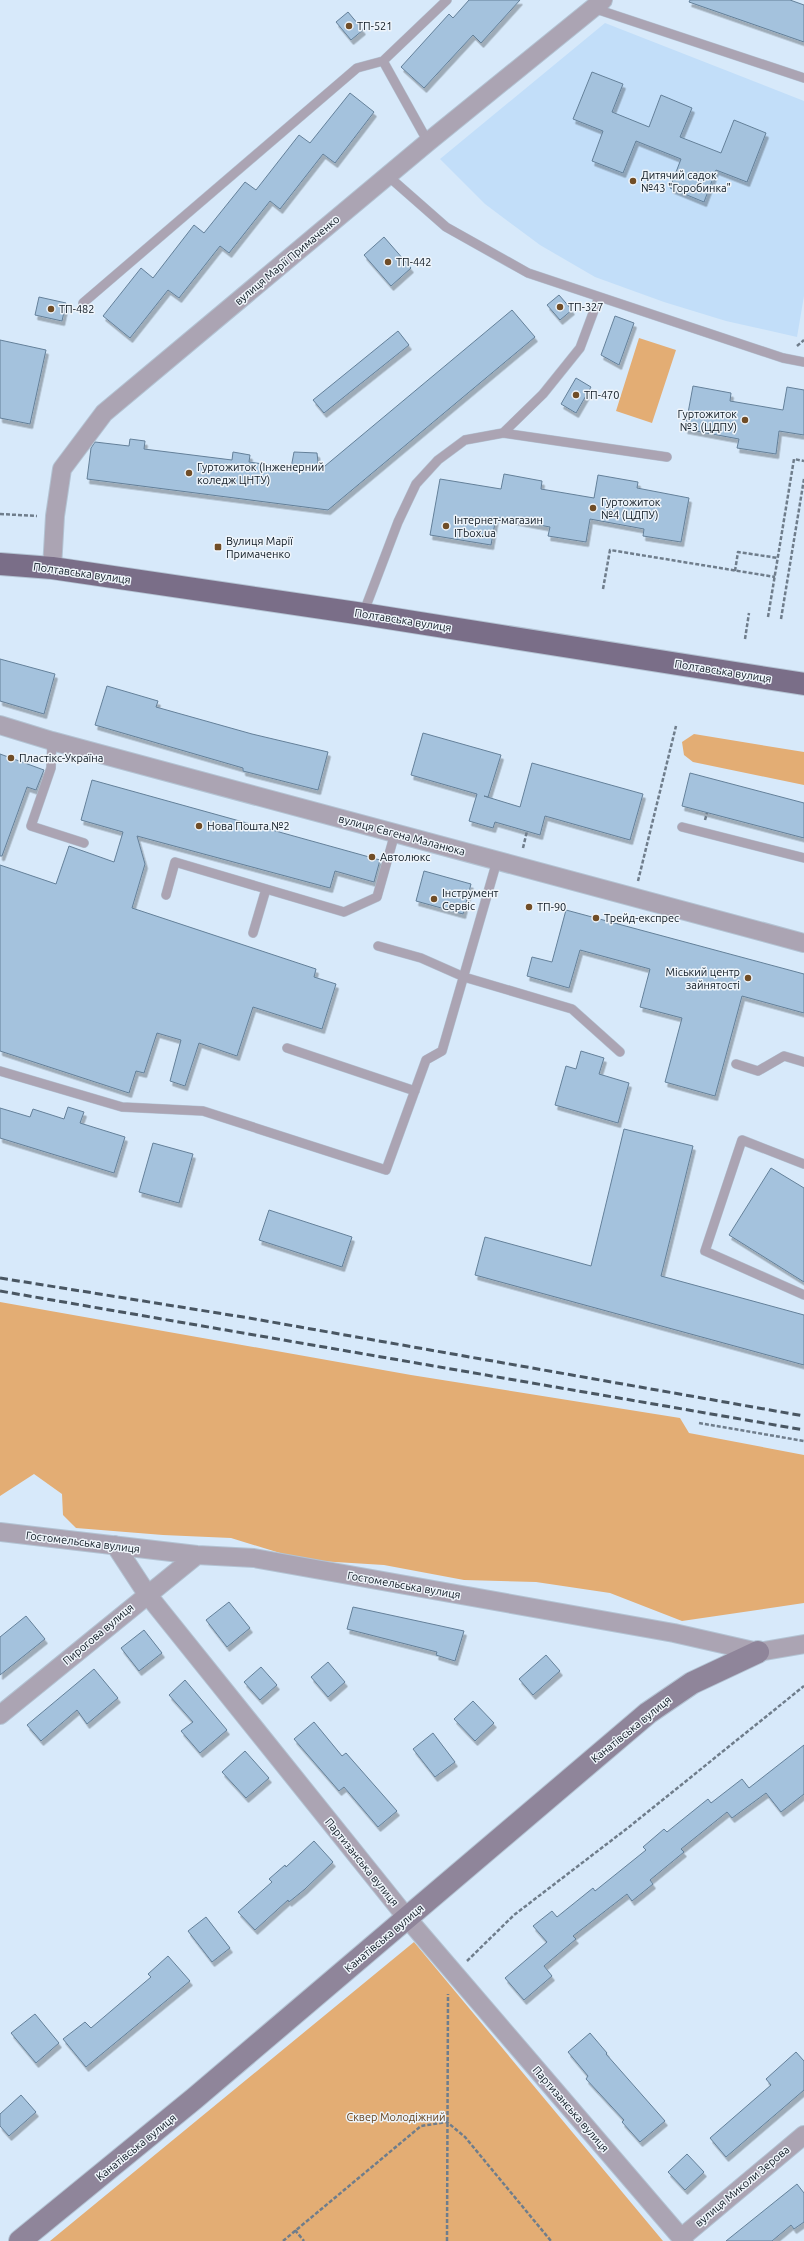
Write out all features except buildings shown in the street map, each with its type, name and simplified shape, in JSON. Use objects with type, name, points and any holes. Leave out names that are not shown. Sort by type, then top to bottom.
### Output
[{"type":"main road","name":"Полтавська вулиця","points":[[0,564],[52,568],[363,614],[804,684]]},
{"type":"street","name":"вулиця Марії Примаченко","points":[[52,568],[55,516],[62,469],[104,413],[428,142],[598,4]]},
{"type":"street","name":"вулиця Євгена Маланюка","points":[[0,725],[52,741],[804,943]]},
{"type":"street","name":"Гостомельська вулиця","points":[[0,1532],[197,1555],[254,1558],[674,1634],[758,1652],[804,1644]]},
{"type":"street","name":"Партизанська вулиця","points":[[115,1545],[147,1594],[407,1918],[682,2239]]},
{"type":"street","name":"Пирогова вулиця","points":[[0,1715],[147,1594],[197,1555]]},
{"type":"street","name":"Канатівська вулиця","points":[[20,2241],[195,2098],[648,1713],[692,1683],[758,1652]]},
{"type":"street","name":"вулиця Миколи Зерова","points":[[682,2239],[804,2135]]},
{"type":"lane","points":[[83,303],[357,68],[383,61],[447,0]]},
{"type":"lane","points":[[598,4],[804,78]]},
{"type":"lane","points":[[383,61],[428,142]]},
{"type":"lane","points":[[388,176],[446,227],[528,273],[599,298],[783,358],[804,362]]},
{"type":"lane","points":[[503,433],[544,394],[580,348],[599,298]]},
{"type":"lane","points":[[363,614],[398,522],[416,484],[438,460],[465,440],[503,433],[667,457]]},
{"type":"lane","points":[[52,741],[51,768],[31,826],[84,842]]},
{"type":"lane","points":[[682,827],[804,858]]},
{"type":"lane","points":[[166,895],[175,862],[344,912],[377,896],[395,833]]},
{"type":"lane","points":[[0,1070],[122,1107],[203,1112],[386,1170],[426,1060],[442,1051],[497,861]]},
{"type":"lane","points":[[253,933],[266,889]]},
{"type":"lane","points":[[378,946],[421,958],[464,977],[572,1009],[620,1052]]},
{"type":"lane","points":[[287,1048],[415,1091]]},
{"type":"lane","points":[[736,1064],[758,1071],[784,1056],[804,1062]]},
{"type":"lane","points":[[804,1164],[742,1140],[705,1251],[804,1295]]},
{"type":"path","points":[[768,616],[794,459],[804,461]]},
{"type":"path","points":[[781,619],[804,479]]},
{"type":"path","points":[[0,514],[55,516]]},
{"type":"path","points":[[603,589],[610,550],[775,577]]},
{"type":"path","points":[[735,571],[738,552],[778,558]]},
{"type":"path","points":[[744,639],[749,613]]},
{"type":"path","points":[[638,881],[676,726]]},
{"type":"path","points":[[523,850],[527,831]]},
{"type":"path","points":[[618,924],[619,917]]},
{"type":"path","points":[[699,1423],[804,1442]]},
{"type":"path","points":[[447,2241],[448,1985],[454,1973],[514,1915],[629,1827],[804,1686]]},
{"type":"path","points":[[283,2241],[421,2126],[447,2122],[465,2137],[551,2241]]},
{"type":"path","points":[[295,2230],[304,2241]]},
{"type":"shaded area","name":"Дитячий садок №43 \"Горобинка\"","points":[[605,23],[804,101],[804,296],[797,337],[726,321],[664,302],[595,277],[540,245],[485,204],[440,159]]},
{"type":"green space","points":[[639,338],[676,350],[652,423],[616,411]]},
{"type":"green space","points":[[694,734],[804,752],[804,785],[693,762],[684,755],[682,742]]},
{"type":"green space","points":[[0,1302],[411,1375],[680,1418],[689,1433],[804,1455],[804,1603],[682,1621],[610,1593],[536,1582],[464,1580],[384,1565],[303,1560],[231,1538],[163,1535],[76,1528],[63,1515],[62,1494],[34,1474],[0,1496]]},
{"type":"green space","name":"Сквер Молодіжний","points":[[414,1942],[663,2241],[50,2241]]},
{"type":"railway","points":[[0,1278],[249,1318],[804,1416]]},
{"type":"railway","points":[[0,1291],[804,1430]]},
{"type":"place","name":"ТП-521","points":[[349,26]]},
{"type":"place","name":"Дитячий садок №43 \"Горобинка\"","points":[[633,181]]},
{"type":"place","name":"ТП-442","points":[[388,262]]},
{"type":"place","name":"ТП-327","points":[[560,307]]},
{"type":"place","name":"ТП-482","points":[[51,309]]},
{"type":"place","name":"ТП-470","points":[[576,395]]},
{"type":"place","name":"Гуртожиток №3 (ЦДПУ)","points":[[745,420]]},
{"type":"place","name":"Гуртожиток (Інженерний коледж ЦНТУ)","points":[[189,473]]},
{"type":"place","name":"Гуртожиток №4 (ЦДПУ)","points":[[593,508]]},
{"type":"place","name":"Інтернет-магазин ITbox.ua","points":[[446,526]]},
{"type":"place","name":"Вулиця Марії Примаченко","points":[[218,547]]},
{"type":"place","name":"Пластікс-Україна","points":[[11,758]]},
{"type":"place","name":"Нова Пошта №2","points":[[199,826]]},
{"type":"place","name":"Автолюкс","points":[[372,857]]},
{"type":"place","name":"Інструмент Сервіс","points":[[434,899]]},
{"type":"place","name":"ТП-90","points":[[529,907]]},
{"type":"place","name":"Трейд-експрес","points":[[596,918]]},
{"type":"place","name":"Міський центр зайнятості","points":[[748,978]]}]
